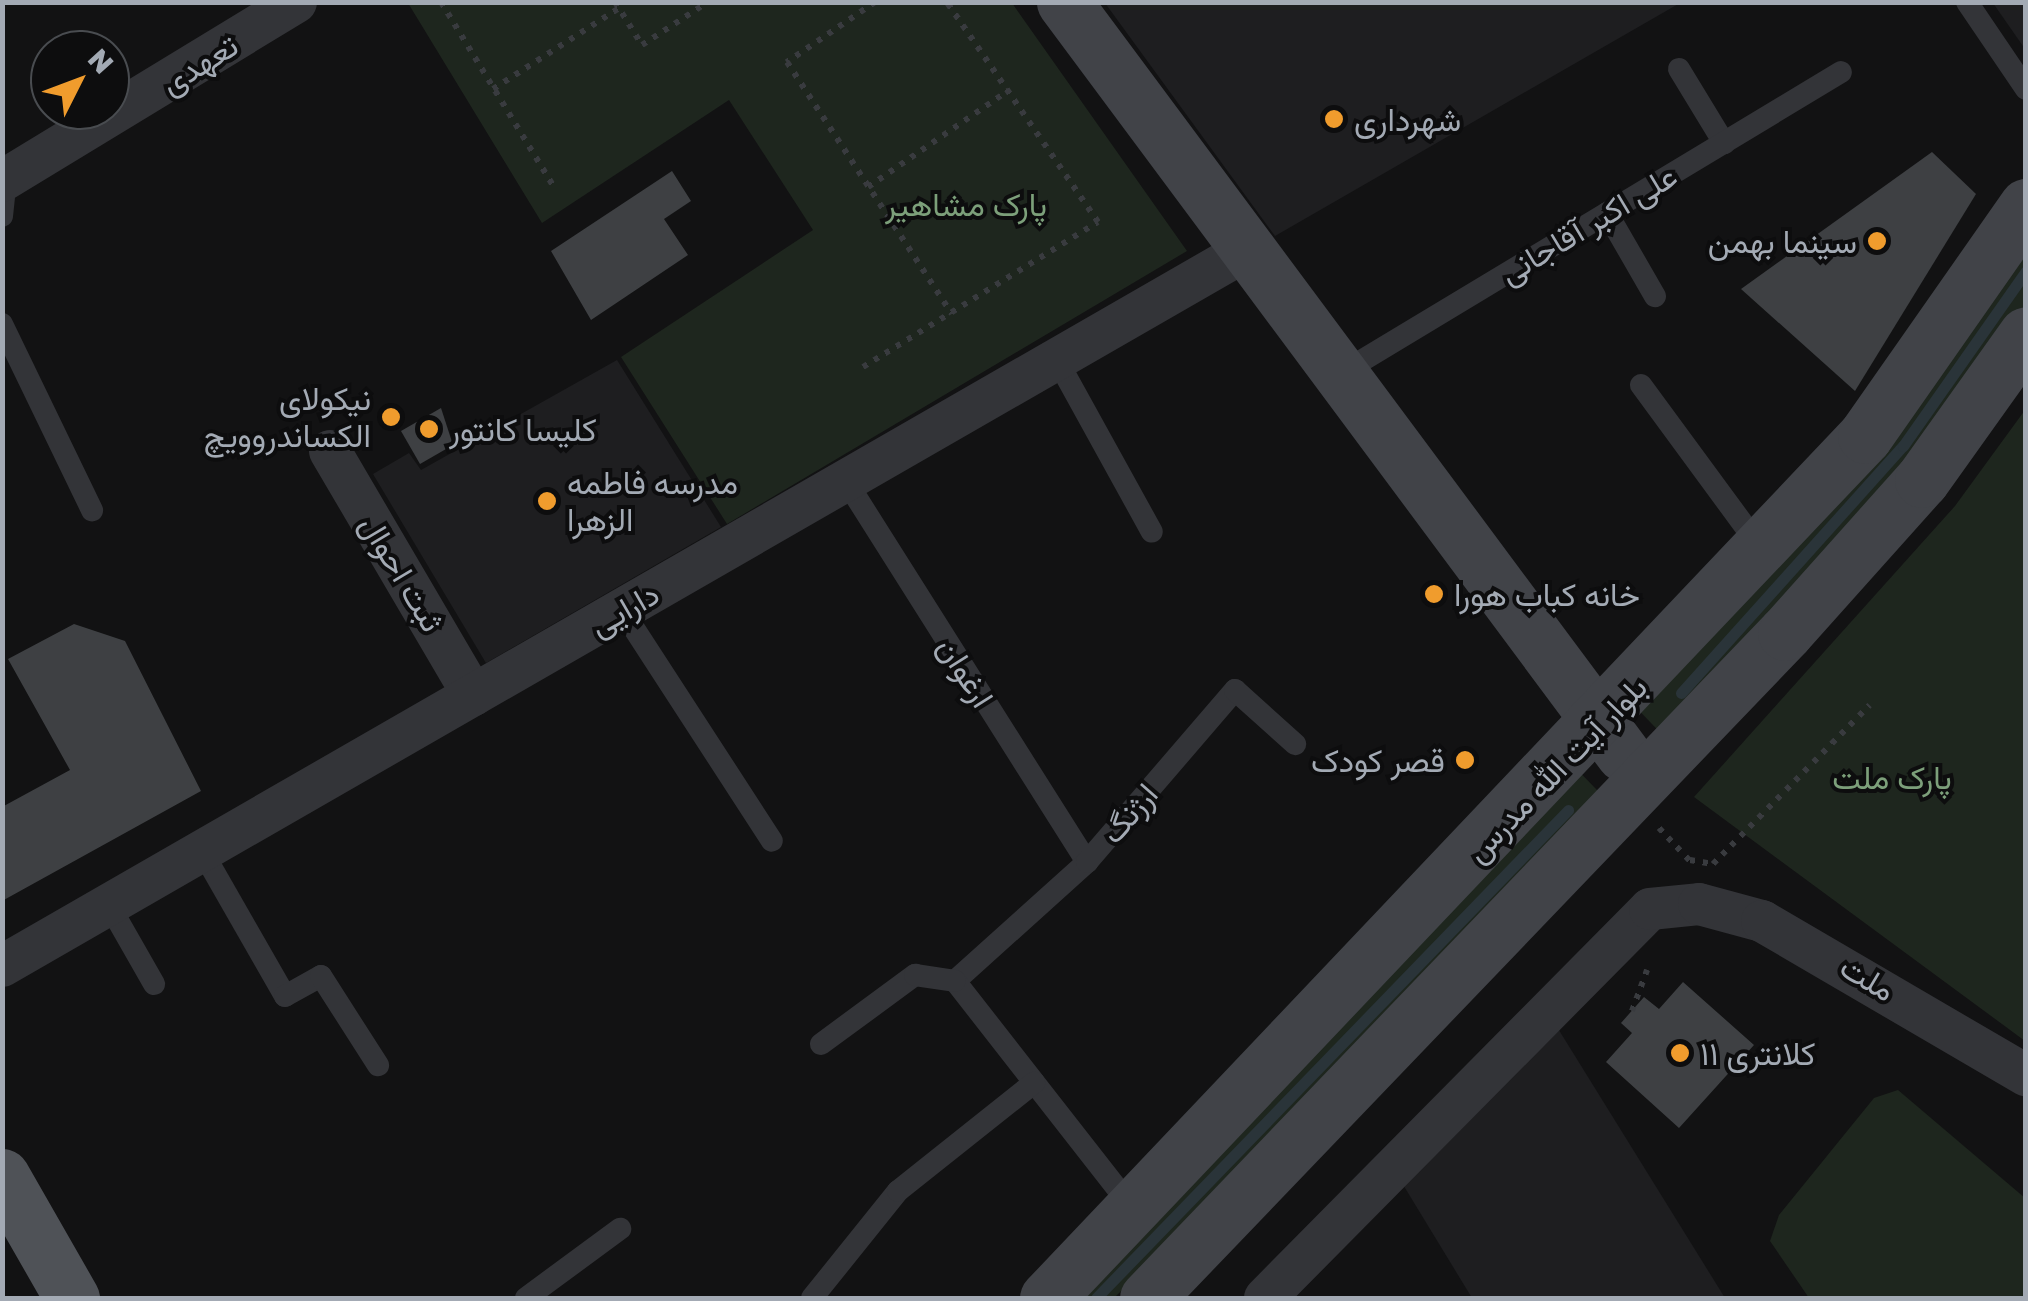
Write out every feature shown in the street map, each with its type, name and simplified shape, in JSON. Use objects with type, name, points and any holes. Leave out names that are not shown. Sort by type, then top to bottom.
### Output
[{"type":"main road","points":[[1064,2],[1335,377],[1600,725],[1648,801]]},
{"type":"main road","name":"بلوار آیت الله مدرس","points":[[1047,1298],[1600,725],[1865,436],[2026,206]]},
{"type":"main road","points":[[1147,1298],[1648,801],[1922,480],[2026,334]]},
{"type":"main road","points":[[2,1176],[66,1296]]},
{"type":"street","name":"تعهدی","points":[[3,195],[296,2]]},
{"type":"street","name":"دارایی","points":[[2,966],[1245,251]]},
{"type":"street","name":"ثبت احوال","points":[[330,452],[474,695]]},
{"type":"street","name":"ملت","points":[[1266,1298],[1650,908],[1699,904],[1762,921],[1843,962],[2026,1076]]},
{"type":"lane","points":[[1966,2],[2026,90]]},
{"type":"lane","points":[[1679,69],[1724,143]]},
{"type":"lane","name":"علی اکبر آقاجانی","points":[[1335,377],[1841,72]]},
{"type":"lane","points":[[1607,213],[1655,296]]},
{"type":"lane","points":[[2,324],[92,510]]},
{"type":"lane","points":[[1057,360],[1152,532]]},
{"type":"lane","points":[[1641,386],[1762,550]]},
{"type":"lane","name":"ارغوان","points":[[846,481],[1087,862]]},
{"type":"lane","points":[[622,610],[772,841]]},
{"type":"lane","name":"ارژنگ","points":[[955,981],[1087,862],[1236,690],[1294,744]]},
{"type":"lane","points":[[202,851],[286,996],[321,976],[378,1064]]},
{"type":"lane","points":[[109,904],[154,984]]},
{"type":"lane","points":[[820,1044],[916,975],[955,981],[1133,1209]]},
{"type":"lane","points":[[812,1298],[898,1190],[1034,1083]]},
{"type":"lane","points":[[526,1298],[620,1230]]},
{"type":"path","points":[[441,2],[555,189]]},
{"type":"path","points":[[492,88],[617,5],[642,45],[708,2]]},
{"type":"path","points":[[875,2],[787,62],[952,314]]},
{"type":"path","points":[[862,367],[1098,222],[948,2]]},
{"type":"path","points":[[868,187],[1009,90]]},
{"type":"path","points":[[1648,801],[1690,860],[1714,864],[1870,705]]},
{"type":"shaded area","name":"شهرداری","points":[[1105,3],[1680,3],[1275,236]]},
{"type":"shaded area","points":[[1993,3],[2025,3],[2025,49]]},
{"type":"shaded area","name":"مدرسه فاطمه الزهرا","points":[[617,360],[721,527],[486,663],[373,474],[409,453],[421,470]]},
{"type":"shaded area","points":[[1557,1027],[1725,1298],[1472,1298],[1402,1183]]},
{"type":"green space","name":"پارک مشاهیر","points":[[408,3],[1012,3],[1187,251],[727,524],[621,357],[813,230],[729,100],[542,223]]},
{"type":"green space","points":[[2025,206],[2025,334],[1676,749],[1626,697]]},
{"type":"green space","name":"پارک ملت","points":[[2025,410],[2025,1041],[1694,797],[1955,506]]},
{"type":"green space","points":[[1567,759],[1618,812],[1114,1298],[1046,1298],[1028,1279]]},
{"type":"green space","points":[[1898,1090],[2025,1198],[2025,1298],[1809,1298],[1770,1241],[1779,1215],[1874,1098]]},
{"type":"building","name":"سینما بهمن","points":[[1932,152],[1976,194],[1855,391],[1741,289]]},
{"type":"building","points":[[672,171],[691,201],[664,219],[688,255],[591,320],[551,251]]},
{"type":"building","name":"کلیسا کانتور","points":[[441,408],[453,445],[420,464],[401,431]]},
{"type":"building","points":[[74,624],[125,641],[201,791],[2,901],[2,807],[70,770],[8,659]]},
{"type":"building","name":"کلانتری ۱۱","points":[[1683,982],[1754,1045],[1679,1128],[1606,1062],[1632,1033],[1621,1023],[1644,997],[1659,1009]]},
{"type":"waterway","points":[[1681,693],[1903,446],[2026,271]]},
{"type":"waterway","points":[[1096,1298],[1568,810]]},
{"type":"place","name":"شهرداری","points":[[1334,119]]},
{"type":"place","name":"سینما بهمن","points":[[1877,241]]},
{"type":"place","name":"نیکولای الکساندروویچ","points":[[391,417]]},
{"type":"place","name":"کلیسا کانتور","points":[[429,429]]},
{"type":"place","name":"مدرسه فاطمه الزهرا","points":[[547,501]]},
{"type":"place","name":"خانه کباب هورا","points":[[1434,594]]},
{"type":"place","name":"قصر کودک","points":[[1465,760]]},
{"type":"place","name":"کلانتری ۱۱","points":[[1680,1053]]}]
